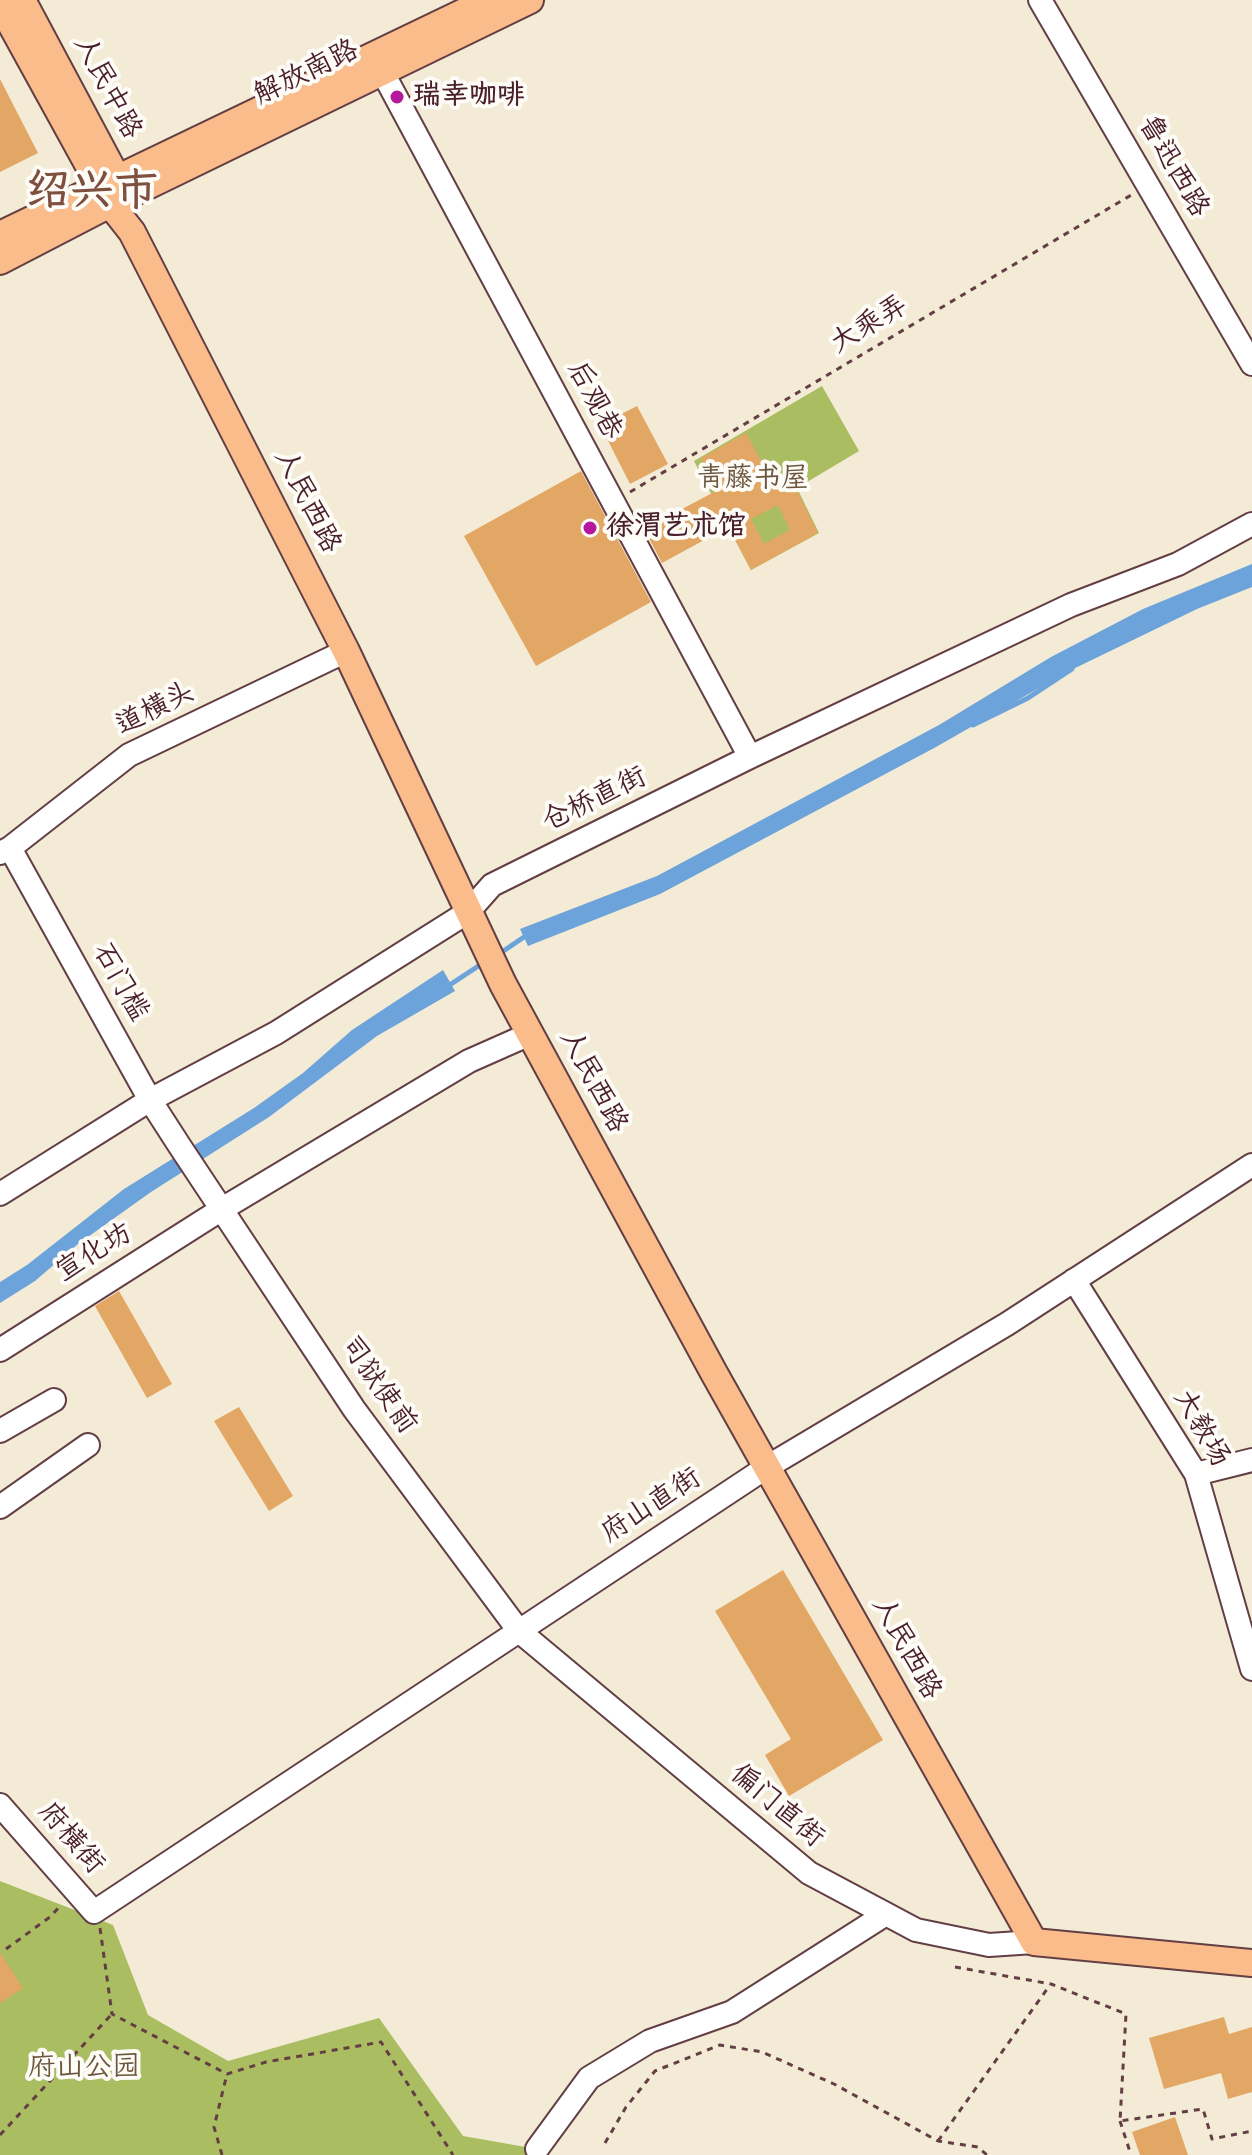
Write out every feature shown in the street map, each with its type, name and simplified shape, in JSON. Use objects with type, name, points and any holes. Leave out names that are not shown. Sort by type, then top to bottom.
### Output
[{"type":"main road","name":"人民中路","points":[[22,0],[132,232]]},
{"type":"main road","name":"解放南路","points":[[114,191],[489,0]]},
{"type":"main road","name":"解放南路","points":[[114,191],[383,73],[530,0]]},
{"type":"main road","name":"人民中路","points":[[0,4],[114,191]]},
{"type":"main road","points":[[0,235],[114,191]]},
{"type":"main road","points":[[0,261],[114,191]]},
{"type":"main road","name":"人民西路","points":[[132,232],[346,651],[503,984],[767,1467],[1034,1942]]},
{"type":"main road","points":[[1034,1942],[1252,1963]]},
{"type":"street","name":"鲁迅西路","points":[[1040,0],[1252,364]]},
{"type":"street","name":"后观巷","points":[[383,73],[750,757]]},
{"type":"street","name":"仓桥直街","points":[[0,1194],[150,1100],[276,1033],[468,912],[492,885],[750,757],[1071,605],[1178,564],[1252,524]]},
{"type":"street","name":"道横头","points":[[5,850],[129,755],[346,651]]},
{"type":"street","name":"石门槛","points":[[5,850],[150,1100],[196,1169]]},
{"type":"street","name":"宣化坊","points":[[0,1350],[222,1209],[469,1061],[530,1034]]},
{"type":"street","name":"府山直街","points":[[94,1912],[767,1467],[1007,1324],[1252,1165]]},
{"type":"street","name":"司狱使前","points":[[196,1169],[354,1409],[519,1631]]},
{"type":"street","name":"大教场","points":[[1074,1280],[1196,1474],[1252,1669]]},
{"type":"street","points":[[0,1431],[54,1400]]},
{"type":"street","points":[[0,1507],[88,1445]]},
{"type":"street","points":[[1196,1474],[1252,1460]]},
{"type":"street","name":"偏门直街","points":[[519,1631],[809,1873],[916,1930],[989,1945],[1034,1942]]},
{"type":"street","name":"府横街","points":[[0,1805],[94,1912]]},
{"type":"street","points":[[537,2149],[589,2078],[650,2041],[732,2012],[886,1914]]},
{"type":"path","name":"大乘弄","points":[[613,502],[1147,185]]},
{"type":"path","points":[[94,1912],[99,1921],[112,2014]]},
{"type":"path","points":[[6,1949],[50,1917]]},
{"type":"path","points":[[955,1967],[1051,1984],[1126,2014],[1120,2121],[1131,2155]]},
{"type":"path","points":[[938,2141],[1051,1984]]},
{"type":"path","points":[[112,2014],[227,2074],[266,2062],[381,2042],[453,2155]]},
{"type":"path","points":[[0,2135],[112,2014]]},
{"type":"path","points":[[605,2143],[626,2107],[655,2071],[720,2045],[762,2052],[834,2084],[938,2141],[978,2147],[987,2155]]},
{"type":"path","points":[[222,2155],[214,2127],[227,2074]]},
{"type":"path","points":[[1120,2121],[1203,2109],[1212,2139],[1252,2131]]},
{"type":"green space","name":"青藤书屋","points":[[822,386],[859,451],[797,488],[819,533],[751,570],[694,461]]},
{"type":"green space","name":"府山公园","points":[[0,1881],[113,1925],[148,2015],[228,2061],[379,2018],[463,2136],[537,2149],[540,2155],[0,2155]]},
{"type":"water","points":[[1252,564],[1252,587],[1197,609],[1067,672],[936,747],[660,894],[528,946],[520,929],[657,876],[939,725],[1051,657],[1143,609]]},
{"type":"water","points":[[443,970],[455,991],[377,1036],[269,1117],[151,1192],[78,1244],[35,1281],[0,1303],[0,1282],[27,1265],[124,1189],[254,1108],[303,1073],[352,1030]]},
{"type":"building","points":[[0,79],[38,153],[0,172]]},
{"type":"building","points":[[637,406],[668,464],[630,484],[600,425]]},
{"type":"building","points":[[746,433],[776,488],[792,480],[818,533],[751,570],[728,527],[662,563],[644,529],[718,490],[701,458]],"holes":[[[778,505],[790,530],[764,544],[751,519]]]},
{"type":"building","points":[[581,471],[651,602],[536,666],[464,536]]},
{"type":"building","points":[[119,1291],[172,1384],[147,1398],[95,1306]]},
{"type":"building","points":[[239,1407],[293,1496],[269,1511],[214,1421]]},
{"type":"building","points":[[783,1570],[883,1740],[789,1796],[765,1755],[791,1739],[715,1611]]},
{"type":"building","points":[[0,1953],[23,1988],[0,2003]]},
{"type":"building","points":[[1224,2017],[1229,2034],[1252,2027],[1252,2092],[1228,2099],[1221,2073],[1164,2089],[1149,2038]]},
{"type":"building","points":[[1175,2117],[1188,2155],[1140,2155],[1132,2132]]},
{"type":"waterway","points":[[973,725],[1028,698],[1072,669]]},
{"type":"waterway","points":[[499,954],[527,935]]},
{"type":"waterway","points":[[448,986],[483,963]]},
{"type":"place","name":"瑞幸咖啡","points":[[397,97]]},
{"type":"place","name":"徐渭艺术馆","points":[[590,528]]},
{"type":"district","name":"绍兴市","points":[[92,195]]}]
